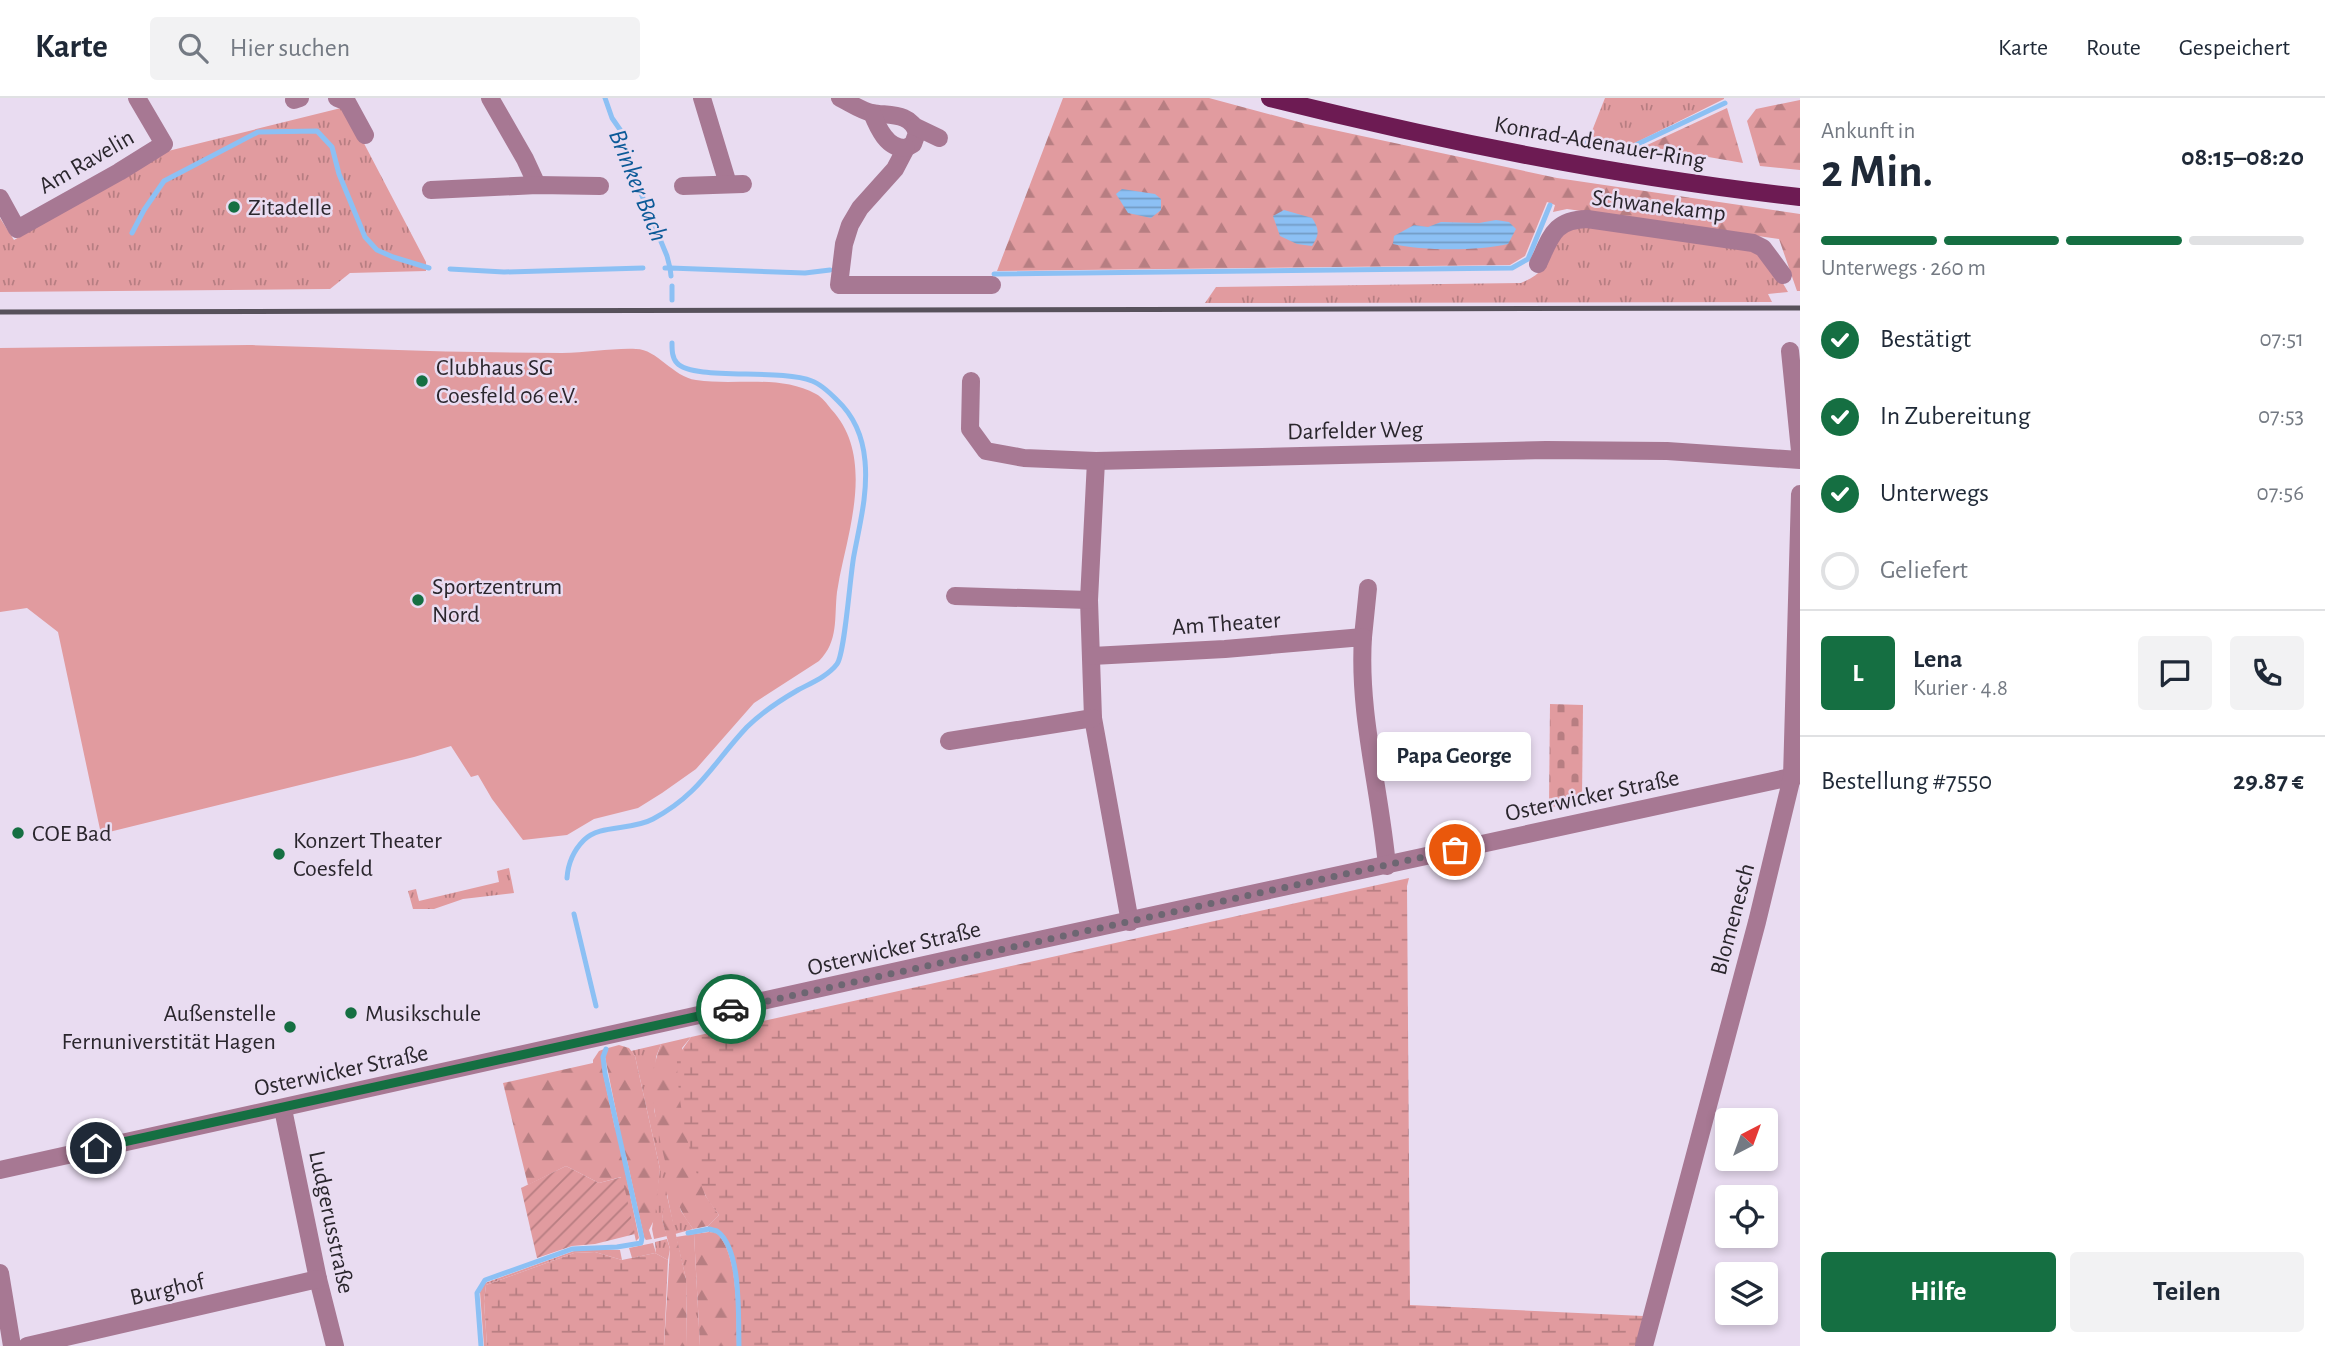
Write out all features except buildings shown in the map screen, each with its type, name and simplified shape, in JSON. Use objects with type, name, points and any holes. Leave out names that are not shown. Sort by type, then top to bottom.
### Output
[{"type":"main road","name":"Konrad-Adenauer-Ring","points":[[1270,98],[1521,156],[1800,197]]},
{"type":"street","name":"Am Ravelin","points":[[0,198],[17,229],[164,144],[137,98]]},
{"type":"street","points":[[337,98],[347,102],[365,135]]},
{"type":"street","points":[[490,98],[537,185]]},
{"type":"street","points":[[682,186],[735,184],[702,98]]},
{"type":"street","points":[[840,98],[872,113],[903,117],[939,138]]},
{"type":"street","points":[[872,113],[891,145],[899,149],[906,148]]},
{"type":"street","points":[[916,127],[916,138],[906,148],[895,169],[860,208],[850,225],[844,244],[839,285],[992,285]]},
{"type":"street","points":[[431,190],[537,185],[600,186]]},
{"type":"street","name":"Schwanekamp","points":[[1538,264],[1556,228],[1571,220],[1587,219],[1753,243],[1763,248],[1783,275]]},
{"type":"street","points":[[1790,351],[1800,451]]},
{"type":"street","name":"Darfelder Weg","points":[[971,381],[970,429],[986,451],[1024,458],[1096,461],[1546,450],[1667,451],[1800,460]]},
{"type":"street","points":[[1096,461],[1089,600],[1093,656],[1093,718],[1130,922]]},
{"type":"street","name":"Blomenesch","points":[[1644,1346],[1796,776],[1800,495]]},
{"type":"street","points":[[1368,588],[1361,670],[1366,728],[1387,866]]},
{"type":"street","points":[[955,596],[1089,600]]},
{"type":"street","name":"Am Theater","points":[[1093,656],[1225,649],[1363,637]]},
{"type":"street","points":[[949,741],[1093,718]]},
{"type":"street","name":"Osterwicker Straße","points":[[0,1170],[1796,776]]},
{"type":"street","name":"Ludgerusstraße","points":[[283,1109],[318,1279],[335,1346]]},
{"type":"street","points":[[0,1273],[12,1346]]},
{"type":"street","name":"Burghof","points":[[27,1346],[318,1279]]},
{"type":"green space","points":[[1063,98],[1209,98],[1306,124],[1557,178],[1800,214],[1800,291],[1797,291],[1779,239],[1567,209],[1553,212],[1555,205],[1547,202],[1525,256],[1510,265],[997,271]]},
{"type":"green space","points":[[1605,98],[1724,99],[1631,145],[1590,136]]},
{"type":"green space","points":[[1800,100],[1800,170],[1760,166],[1747,121],[1756,109]]},
{"type":"green space","name":"Zitadelle","points":[[345,107],[426,262],[426,271],[350,273],[330,289],[0,292],[0,218],[14,240],[164,152]]},
{"type":"green space","points":[[1727,108],[1743,163],[1645,146]]},
{"type":"green space","points":[[1573,225],[1749,247],[1774,268],[1788,292],[1768,294],[1772,302],[1205,303],[1216,287],[1521,283],[1539,273],[1558,234]]},
{"type":"green space","name":"Sportzentrum Nord","points":[[249,345],[523,353],[636,349],[651,353],[680,374],[696,380],[772,382],[802,388],[816,394],[841,422],[848,436],[853,451],[856,482],[830,645],[819,661],[754,703],[696,769],[638,808],[594,819],[567,835],[523,840],[492,799],[478,775],[471,777],[451,746],[101,834],[58,632],[27,608],[0,612],[0,348]]},
{"type":"green space","points":[[1550,704],[1583,705],[1582,800],[1549,808]]},
{"type":"green space","points":[[509,868],[514,893],[463,899],[434,909],[413,909],[408,891],[416,889],[419,901],[499,882],[497,871]]},
{"type":"green space","points":[[1409,878],[1410,1305],[1643,1316],[1636,1346],[737,1346],[735,1287],[730,1257],[718,1234],[709,1232],[708,1226],[719,1215],[698,1178],[681,1107],[677,1057],[691,1037]]},
{"type":"green space","points":[[691,1037],[682,1048],[705,1195],[719,1215],[708,1226],[693,1229],[676,1198],[666,1165],[652,1094],[655,1063],[661,1044]]},
{"type":"green space","points":[[661,1044],[656,1057],[654,1110],[681,1211],[693,1229],[675,1234],[667,1194],[662,1219],[667,1236],[654,1239],[652,1229],[660,1169],[635,1056],[631,1051]]},
{"type":"green space","points":[[619,1045],[629,1048],[635,1056],[660,1169],[655,1218],[649,1230],[652,1239],[646,1240],[626,1156],[623,1161],[639,1238],[636,1241],[621,1177],[599,1183],[566,1166],[528,1185],[503,1083],[593,1063],[599,1051],[604,1049],[603,1073],[615,1128],[620,1131],[605,1057],[608,1048]]},
{"type":"green space","points":[[566,1166],[599,1183],[622,1177],[635,1234],[595,1244],[572,1246],[537,1258],[521,1188]]},
{"type":"green space","points":[[666,1191],[686,1279],[687,1346],[664,1346],[670,1249],[662,1219]]},
{"type":"green space","points":[[694,1234],[700,1346],[687,1346],[686,1279],[676,1237]]},
{"type":"green space","points":[[694,1234],[718,1234],[730,1257],[735,1287],[737,1346],[700,1346]]},
{"type":"green space","points":[[667,1239],[670,1249],[668,1260],[655,1253],[632,1258],[629,1248],[653,1243],[656,1253],[655,1242]]},
{"type":"green space","points":[[620,1250],[622,1260],[595,1252],[574,1253],[486,1285],[484,1301],[487,1346],[484,1346],[480,1292],[485,1283],[574,1251]]},
{"type":"green space","points":[[595,1252],[622,1260],[655,1253],[668,1260],[664,1346],[487,1346],[484,1301],[486,1285],[574,1253]]},
{"type":"water","points":[[1122,189],[1155,194],[1161,199],[1161,210],[1151,218],[1128,213],[1116,194]]},
{"type":"water","points":[[1284,210],[1312,218],[1318,232],[1312,246],[1297,244],[1280,236],[1273,216]]},
{"type":"water","points":[[1496,220],[1509,222],[1516,229],[1508,244],[1450,249],[1393,244],[1394,236],[1414,225],[1428,227],[1441,222],[1479,223]]},
{"type":"waterway","name":"Brinker Bach","points":[[605,98],[612,118],[621,131],[633,174],[667,256],[670,268],[665,268]]},
{"type":"waterway","points":[[1575,141],[1625,150],[1725,103]]},
{"type":"waterway","points":[[132,233],[164,181],[258,132],[317,131],[332,147],[339,174],[365,237],[377,250],[429,268]]},
{"type":"waterway","points":[[994,274],[1512,268],[1528,259],[1550,205]]},
{"type":"waterway","points":[[450,269],[504,272],[643,268]]},
{"type":"waterway","points":[[671,276],[670,268],[805,273],[830,270]]},
{"type":"waterway","points":[[672,286],[672,300]]},
{"type":"waterway","points":[[567,878],[572,858],[584,840],[607,829],[644,823],[683,799],[753,722],[777,703],[819,679],[837,664],[840,657],[866,473],[864,452],[853,420],[843,406],[815,382],[780,375],[700,372],[675,361],[672,343]]},
{"type":"waterway","points":[[574,914],[596,1006]]},
{"type":"waterway","points":[[481,1346],[477,1293],[485,1280],[572,1249],[641,1243],[605,1073],[603,1057],[606,1049]]},
{"type":"waterway","points":[[688,1233],[709,1229],[717,1231],[731,1252],[737,1284],[739,1346]]},
{"type":"railway","points":[[0,312],[1800,308]]},
{"type":"way so far","points":[[731,1009],[1455,850]]},
{"type":"place","name":"Zitadelle","points":[[234,207]]},
{"type":"place","name":"Clubhaus SG Coesfeld 06 e.V.","points":[[422,381]]},
{"type":"place","name":"Sportzentrum Nord","points":[[418,600]]},
{"type":"place","name":"COE Bad","points":[[18,833]]},
{"type":"place","name":"Papa George","points":[[1455,850]]},
{"type":"place","name":"Konzert Theater Coesfeld","points":[[279,854]]},
{"type":"place","name":"Musikschule","points":[[351,1013]]},
{"type":"place","name":"Außenstelle Fernuniverstität Hagen","points":[[290,1027]]},
{"type":"route","points":[[96,1148],[731,1009]]}]
